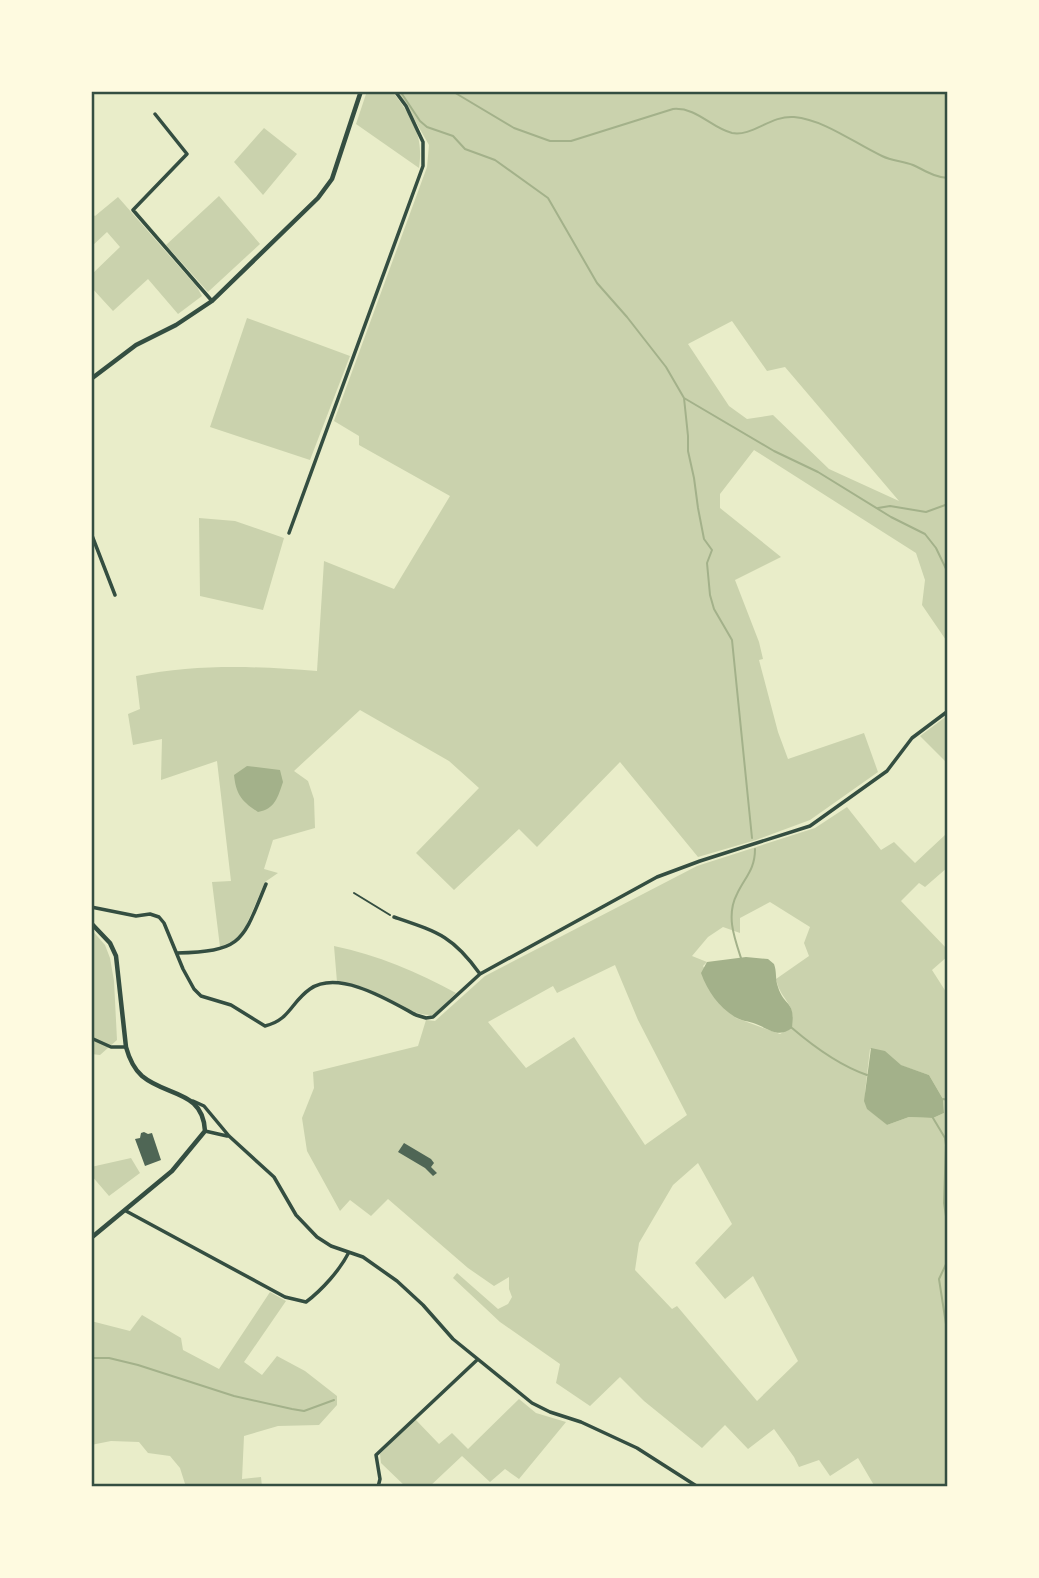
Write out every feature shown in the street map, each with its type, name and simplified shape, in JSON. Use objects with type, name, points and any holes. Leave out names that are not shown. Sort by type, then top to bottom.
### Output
[{"type":"street","points":[[91,379],[136,345],[176,325],[212,301],[318,198],[332,179],[361,91]]},
{"type":"street","points":[[289,533],[424,166],[424,142],[406,106],[395,91]]},
{"type":"street","points":[[155,114],[187,154],[133,210],[212,301]]},
{"type":"street","points":[[91,533],[115,595]]},
{"type":"street","points":[[91,907],[136,916],[150,914],[159,917],[189,982],[201,996],[231,1005],[265,1026],[280,1021],[310,989],[334,983],[359,986],[416,1015],[433,1017],[480,974],[657,877],[810,826],[887,771],[912,738],[948,711]]},
{"type":"street","points":[[177,953],[215,950],[242,938],[266,884]]},
{"type":"street","points":[[394,917],[441,934],[463,949],[480,974]]},
{"type":"street","points":[[91,923],[110,943],[116,956],[126,1047],[130,1060],[143,1077],[204,1106],[229,1136],[274,1177],[306,1227],[331,1246],[375,1264],[397,1281],[453,1339],[532,1403],[637,1448],[698,1487]]},
{"type":"street","points":[[91,1038],[111,1047],[126,1047]]},
{"type":"street","points":[[193,1101],[201,1111],[205,1131]]},
{"type":"street","points":[[205,1131],[229,1136]]},
{"type":"street","points":[[91,1238],[172,1171],[205,1131]]},
{"type":"street","points":[[126,1211],[285,1297],[306,1302],[345,1261],[349,1252]]},
{"type":"street","points":[[378,1487],[380,1479],[376,1455],[477,1360]]},
{"type":"path","points":[[354,893],[394,917]]},
{"type":"shaded area","points":[[367,91],[392,91],[405,109],[418,136],[419,168],[356,124]]},
{"type":"shaded area","points":[[398,91],[948,91],[948,643],[922,605],[925,580],[916,553],[754,450],[720,494],[720,508],[781,557],[735,580],[759,642],[763,659],[759,660],[788,759],[864,733],[878,772],[810,820],[698,857],[620,762],[537,847],[519,829],[454,890],[416,853],[479,788],[449,761],[360,710],[294,771],[308,781],[314,799],[315,828],[273,840],[264,869],[278,873],[265,882],[241,937],[220,947],[212,882],[231,881],[217,761],[161,780],[162,739],[133,745],[128,714],[140,709],[136,676],[181,669],[226,667],[317,671],[324,561],[394,589],[450,496],[359,445],[359,436],[334,421],[427,167],[429,145]],"holes":[[[732,321],[767,371],[785,367],[899,501],[829,469],[773,415],[747,419],[729,406],[688,344]]]},
{"type":"shaded area","points":[[264,128],[297,154],[263,195],[234,162]]},
{"type":"shaded area","points":[[219,196],[260,244],[208,292],[166,245]]},
{"type":"shaded area","points":[[118,197],[202,296],[178,314],[148,279],[113,311],[91,287],[91,275],[120,247],[107,232],[91,247],[91,213],[95,216]]},
{"type":"shaded area","points":[[247,318],[350,356],[310,460],[210,427]]},
{"type":"shaded area","points":[[199,518],[235,521],[284,538],[263,610],[200,596]]},
{"type":"shaded area","points":[[948,715],[948,764],[920,736]]},
{"type":"shaded area","points":[[247,766],[280,770],[283,782],[275,802],[258,812],[243,800],[236,787],[234,775]]},
{"type":"shaded area","points":[[847,807],[881,850],[894,842],[915,863],[945,835],[948,837],[948,867],[925,887],[919,883],[901,901],[948,950],[948,956],[932,970],[948,995],[948,1487],[875,1487],[858,1458],[830,1476],[819,1460],[799,1467],[774,1429],[748,1449],[725,1425],[702,1448],[644,1401],[620,1377],[590,1406],[556,1383],[560,1364],[500,1322],[453,1278],[457,1273],[498,1309],[508,1304],[512,1297],[509,1277],[494,1286],[468,1268],[388,1199],[371,1216],[350,1200],[340,1211],[307,1151],[302,1118],[314,1088],[313,1072],[418,1046],[426,1020],[435,1021],[485,976],[697,866],[815,828]],"holes":[[[770,902],[810,927],[804,943],[809,956],[776,979],[793,1018],[792,1027],[780,1034],[736,1018],[703,966],[707,962],[692,956],[708,937],[723,927],[740,933],[740,918]],[[615,965],[638,1020],[687,1115],[645,1145],[574,1037],[526,1068],[488,1022],[553,986],[557,993]],[[870,1049],[885,1052],[900,1065],[929,1075],[943,1099],[944,1113],[933,1118],[909,1117],[887,1125],[868,1109],[865,1092]],[[698,1163],[732,1224],[695,1263],[725,1299],[753,1276],[798,1361],[757,1401],[677,1306],[672,1309],[635,1270],[639,1243],[673,1185]]]},
{"type":"shaded area","points":[[91,929],[105,945],[114,981],[117,1040],[100,1055],[91,1054]]},
{"type":"shaded area","points":[[334,946],[397,965],[456,993],[433,1015],[421,1014],[363,988],[337,982]]},
{"type":"shaded area","points":[[746,957],[768,959],[774,964],[780,993],[792,1013],[792,1028],[787,1031],[774,1032],[737,1018],[710,992],[701,973],[707,962]]},
{"type":"shaded area","points":[[871,1048],[885,1051],[901,1065],[929,1075],[943,1099],[944,1113],[933,1118],[909,1117],[887,1125],[867,1109],[864,1101]]},
{"type":"shaded area","points":[[131,1158],[140,1173],[109,1196],[91,1175],[91,1167]]},
{"type":"shaded area","points":[[270,1292],[286,1301],[244,1362],[262,1375],[277,1356],[305,1371],[337,1396],[337,1405],[319,1425],[278,1426],[244,1436],[242,1479],[261,1477],[262,1487],[186,1487],[180,1468],[170,1456],[148,1453],[139,1442],[111,1441],[91,1445],[91,1321],[130,1331],[142,1315],[181,1338],[183,1350],[219,1369]]},
{"type":"shaded area","points":[[519,1399],[536,1413],[566,1422],[519,1479],[505,1469],[490,1482],[462,1456],[429,1487],[406,1487],[381,1463],[380,1454],[415,1419],[439,1444],[452,1433],[468,1449]]},
{"type":"building","points":[[144,1132],[152,1133],[161,1160],[145,1166],[135,1139],[140,1138]]},
{"type":"building","points":[[404,1143],[431,1159],[434,1163],[431,1167],[437,1173],[433,1176],[398,1152]]},
{"type":"waterway","points":[[400,91],[427,127],[453,136],[465,149],[495,160],[548,198],[597,283],[666,367],[684,398],[688,451],[698,508],[704,539],[712,550],[707,563],[710,595],[714,609],[732,640],[752,838]]},
{"type":"waterway","points":[[452,91],[514,128],[550,141],[571,141],[673,109],[697,114],[732,133],[747,132],[786,117],[806,119],[828,127],[886,158],[948,178]]},
{"type":"waterway","points":[[684,398],[925,534],[936,548],[948,573]]},
{"type":"waterway","points":[[878,508],[890,506],[926,512],[948,504]]},
{"type":"waterway","points":[[741,958],[734,934],[732,910],[751,868],[755,849]]},
{"type":"waterway","points":[[792,1028],[828,1055],[867,1075]]},
{"type":"waterway","points":[[943,1099],[948,1100]]},
{"type":"waterway","points":[[933,1118],[945,1138],[946,1145],[944,1203],[948,1229]]},
{"type":"waterway","points":[[948,1260],[939,1279],[948,1337]]},
{"type":"waterway","points":[[91,1358],[109,1358],[138,1365],[234,1396],[292,1409],[304,1411],[334,1400]]}]
